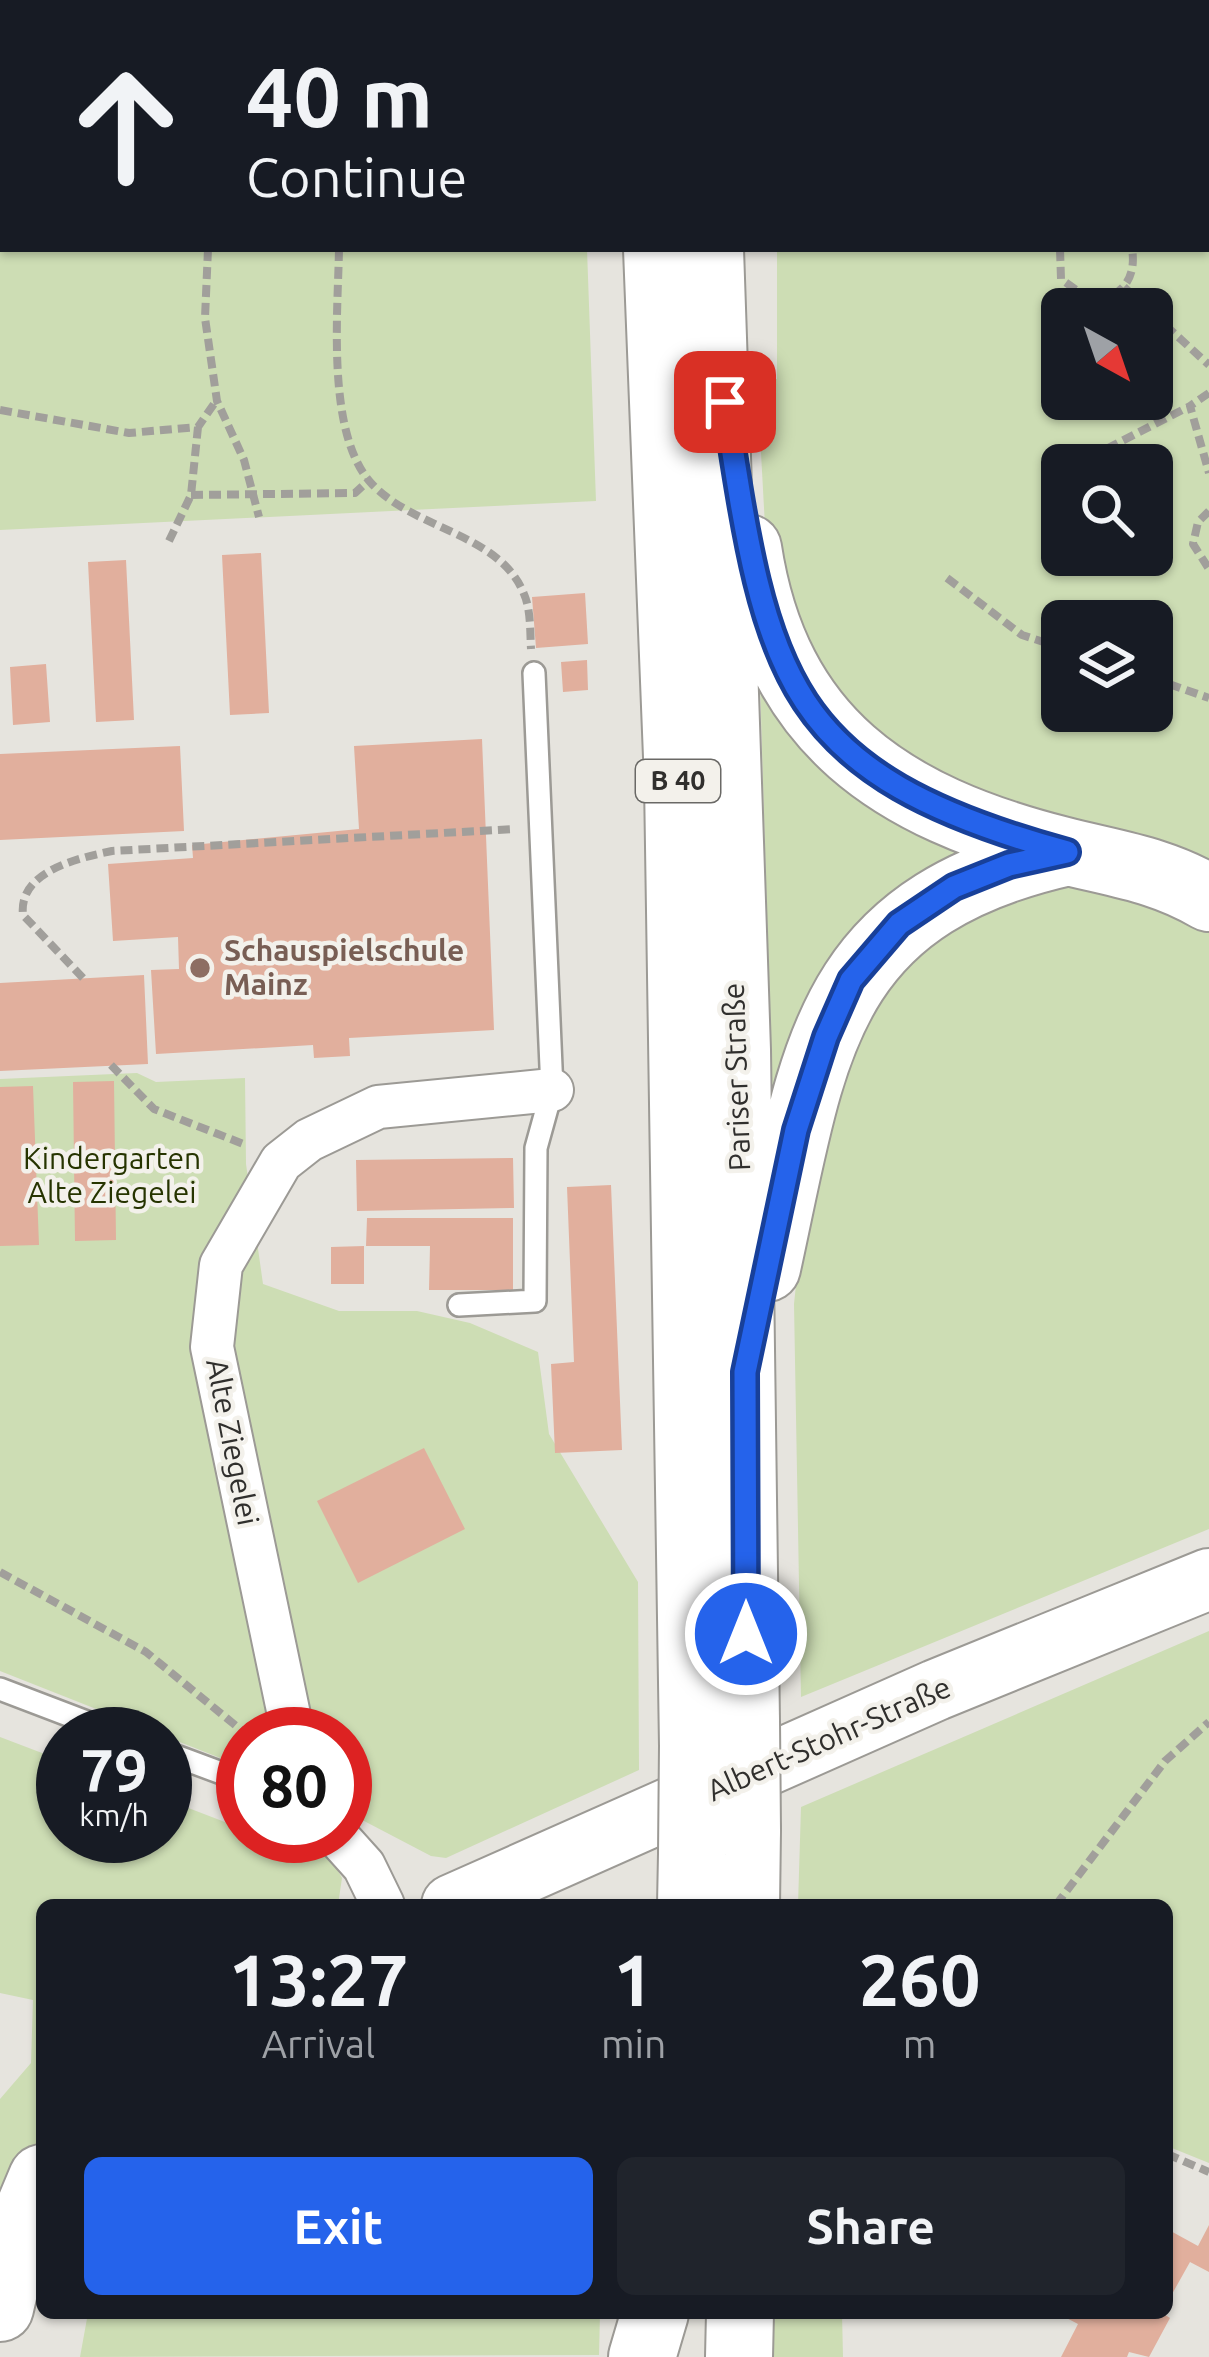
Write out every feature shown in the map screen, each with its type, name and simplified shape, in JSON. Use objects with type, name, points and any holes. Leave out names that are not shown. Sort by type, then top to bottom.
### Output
[{"type":"highway","name":"Pariser Straße","points":[[657,252],[719,1734]]},
{"type":"highway","name":"Pariser Straße","points":[[710,252],[745,1372],[710,1863],[741,1899]]},
{"type":"highway","name":"B 40","points":[[712,320],[750,566],[781,664],[837,744],[923,804],[986,830],[1153,869],[1209,898]]},
{"type":"highway","name":"B 40","points":[[745,1372],[796,1130],[851,980],[899,924],[954,887],[1009,865],[1067,852]]},
{"type":"highway","points":[[0,2308],[16,2240],[36,2192]]},
{"type":"highway","points":[[642,2357],[653,2319]]},
{"type":"highway","points":[[683,2319],[683,2357]]},
{"type":"highway","points":[[739,2357],[740,2319]]},
{"type":"street","name":"Alte Ziegelei","points":[[287,1707],[212,1347],[221,1265],[281,1162],[309,1140],[378,1107],[552,1090]]},
{"type":"street","name":"Albert-Stohr-Straße","points":[[466,1899],[974,1674],[1209,1579]]},
{"type":"street","points":[[361,1863],[380,1899]]},
{"type":"lane","points":[[459,1305],[536,1301],[536,1148],[552,1090],[534,674]]},
{"type":"lane","points":[[0,1689],[47,1707]]},
{"type":"path","points":[[208,252],[205,318],[217,401],[244,460],[259,517]]},
{"type":"path","points":[[339,252],[337,353],[345,428],[368,481],[404,510],[505,561],[526,596],[534,674]]},
{"type":"path","points":[[1060,252],[1061,279],[1078,296],[1102,300],[1124,287],[1134,264],[1132,252]]},
{"type":"path","points":[[1173,332],[1209,364]]},
{"type":"path","points":[[1116,444],[1209,393]]},
{"type":"path","points":[[169,541],[191,494],[198,428],[217,401]]},
{"type":"path","points":[[1190,406],[1209,473]]},
{"type":"path","points":[[0,410],[129,433],[198,428]]},
{"type":"path","points":[[191,494],[355,493],[368,481]]},
{"type":"path","points":[[1209,511],[1198,522],[1193,544],[1209,569]]},
{"type":"path","points":[[947,578],[1022,635],[1041,641]]},
{"type":"path","points":[[1173,685],[1209,698]]},
{"type":"path","points":[[83,979],[23,915],[21,901],[30,887],[74,859],[112,851],[541,827]]},
{"type":"path","points":[[111,1065],[154,1108],[281,1162]]},
{"type":"path","points":[[0,1572],[146,1652],[216,1709]]},
{"type":"path","points":[[1061,1899],[1165,1761],[1209,1722]]},
{"type":"path","points":[[1173,2157],[1209,2172]]},
{"type":"green space","points":[[0,252],[587,252],[596,501],[0,530]]},
{"type":"green space","points":[[777,252],[1209,252],[1209,870],[966,800],[819,690],[765,526],[757,380],[777,379]]},
{"type":"green space","points":[[759,649],[982,842],[773,1117]]},
{"type":"green space","points":[[1083,875],[1209,926],[1209,1529],[801,1697],[794,1304],[808,1171],[835,1052],[906,942]]},
{"type":"green space","name":"Kindergarten Alte Ziegelei","points":[[137,1073],[156,1082],[245,1078],[246,1164],[263,1284],[339,1311],[417,1311],[470,1323],[538,1352],[549,1434],[638,1582],[639,1770],[446,1858],[431,1856],[372,1825],[372,1707],[216,1707],[216,1756],[192,1747],[192,1707],[91,1707],[0,1671],[0,1079]]},
{"type":"green space","points":[[1209,1631],[1209,2163],[1173,2148],[1173,1899],[798,1899],[801,1807]]},
{"type":"green space","points":[[0,1737],[36,1751],[36,1863],[192,1863],[192,1809],[216,1819],[216,1863],[334,1863],[342,1878],[339,1899],[36,1899],[36,2153],[0,2225],[0,2099],[31,2063],[33,2000],[0,1993]]},
{"type":"green space","points":[[87,2319],[600,2319],[599,2355],[80,2357]]},
{"type":"green space","points":[[770,2319],[842,2319],[843,2357],[768,2357]]},
{"type":"building","points":[[261,553],[269,713],[230,715],[222,555]]},
{"type":"building","points":[[126,560],[134,720],[96,722],[88,562]]},
{"type":"building","points":[[585,593],[588,644],[536,648],[532,597]]},
{"type":"building","points":[[587,660],[588,690],[563,692],[561,662]]},
{"type":"building","points":[[46,664],[50,722],[13,725],[10,667]]},
{"type":"building","points":[[482,739],[494,1030],[349,1038],[350,1056],[314,1058],[313,1045],[156,1054],[151,970],[179,969],[178,937],[113,941],[108,864],[193,858],[192,845],[359,829],[354,746]]},
{"type":"building","points":[[180,746],[184,831],[0,840],[0,754]]},
{"type":"building","points":[[144,975],[148,1064],[0,1071],[0,983]]},
{"type":"building","points":[[114,1081],[116,1240],[75,1241],[73,1082]]},
{"type":"building","points":[[33,1086],[39,1245],[0,1246],[0,1087]]},
{"type":"building","points":[[513,1158],[514,1208],[357,1211],[356,1160]]},
{"type":"building","points":[[611,1185],[622,1450],[555,1453],[551,1364],[574,1362],[567,1187]]},
{"type":"building","points":[[367,1218],[513,1218],[513,1290],[429,1290],[430,1246],[366,1246]]},
{"type":"building","points":[[364,1246],[364,1284],[331,1284],[331,1247]]},
{"type":"building","points":[[424,1448],[465,1529],[358,1583],[317,1501]]},
{"type":"building","points":[[1209,2225],[1209,2272],[1190,2262],[1173,2292],[1173,2232],[1198,2246]]},
{"type":"building","points":[[1068,2319],[1169,2319],[1149,2357],[1129,2352],[1127,2357],[1061,2357],[1078,2324]]},
{"type":"place","name":"Schauspielschule Mainz","points":[[200,968]]},
{"type":"route","points":[[725,402],[750,566],[761,607],[781,664],[808,707],[837,744],[923,804],[986,830],[1067,852],[1009,865],[954,887],[899,924],[851,980],[826,1037],[796,1130],[745,1372],[746,1634]]}]
